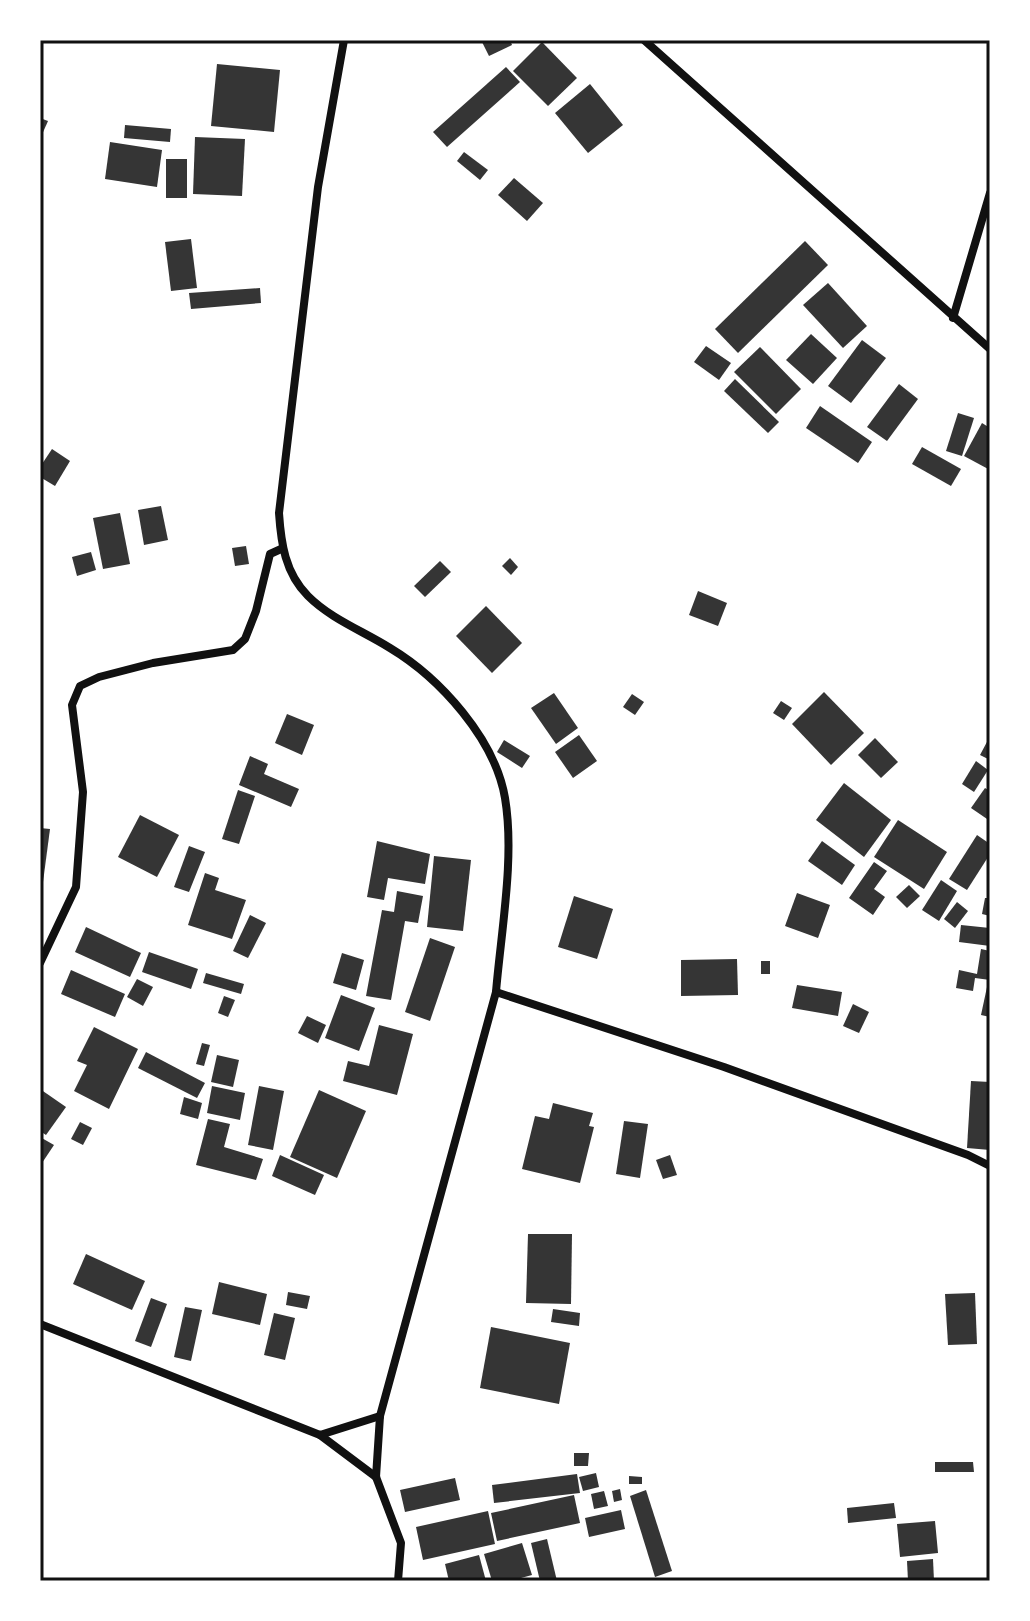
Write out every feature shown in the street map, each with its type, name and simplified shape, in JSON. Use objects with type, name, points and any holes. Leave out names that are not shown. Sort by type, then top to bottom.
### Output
[{"type":"street","points":[[344,40],[318,187],[279,513],[281,549],[308,596],[345,623],[393,649],[446,690],[481,736],[505,796],[508,842],[496,992],[380,1416],[376,1477],[401,1543],[398,1581]]},
{"type":"street","points":[[644,40],[990,349]]},
{"type":"street","points":[[953,318],[990,193]]},
{"type":"street","points":[[40,963],[76,887],[83,792],[72,705],[80,686],[99,677],[153,663],[233,650],[245,639],[256,611],[270,554],[281,549]]},
{"type":"street","points":[[496,992],[724,1067],[968,1155],[990,1166]]},
{"type":"street","points":[[40,1324],[320,1435],[376,1477]]},
{"type":"street","points":[[320,1435],[380,1416]]},
{"type":"building","points":[[481,40],[510,40],[512,45],[489,56]]},
{"type":"building","points":[[542,42],[577,78],[548,106],[513,71]]},
{"type":"building","points":[[217,64],[280,70],[274,132],[211,126]]},
{"type":"building","points":[[506,67],[520,82],[447,147],[433,132]]},
{"type":"building","points":[[590,84],[623,125],[588,153],[555,113]]},
{"type":"building","points":[[40,118],[48,121],[40,139]]},
{"type":"building","points":[[125,125],[171,129],[170,142],[124,138]]},
{"type":"building","points":[[195,137],[245,139],[242,196],[193,194]]},
{"type":"building","points":[[110,142],[162,150],[157,187],[105,179]]},
{"type":"building","points":[[464,152],[488,170],[480,180],[457,161]]},
{"type":"building","points":[[166,159],[187,159],[187,198],[166,198]]},
{"type":"building","points":[[514,178],[543,203],[527,221],[498,195]]},
{"type":"building","points":[[191,239],[197,288],[171,291],[165,242]]},
{"type":"building","points":[[805,241],[828,265],[738,353],[715,329]]},
{"type":"building","points":[[828,283],[867,326],[843,348],[803,305]]},
{"type":"building","points":[[260,288],[261,303],[191,309],[189,293]]},
{"type":"building","points":[[811,334],[837,358],[813,384],[786,360]]},
{"type":"building","points":[[862,340],[886,358],[851,403],[828,386]]},
{"type":"building","points":[[706,346],[731,363],[719,380],[694,362]]},
{"type":"building","points":[[760,347],[801,389],[776,414],[734,372]]},
{"type":"building","points":[[735,379],[779,422],[768,433],[724,391]]},
{"type":"building","points":[[899,384],[918,399],[887,441],[867,427]]},
{"type":"building","points":[[820,406],[872,442],[858,463],[806,428]]},
{"type":"building","points":[[958,413],[974,418],[962,456],[946,451]]},
{"type":"building","points":[[982,423],[990,428],[990,470],[964,456]]},
{"type":"building","points":[[922,447],[961,469],[951,486],[912,464]]},
{"type":"building","points":[[52,449],[70,461],[55,486],[40,477],[40,467]]},
{"type":"building","points":[[161,506],[168,540],[144,545],[138,510]]},
{"type":"building","points":[[120,513],[130,564],[103,569],[93,518]]},
{"type":"building","points":[[246,546],[249,564],[235,566],[232,548]]},
{"type":"building","points":[[91,552],[96,570],[77,576],[72,557]]},
{"type":"building","points":[[510,558],[518,567],[511,575],[502,566]]},
{"type":"building","points":[[440,561],[451,572],[425,597],[414,586]]},
{"type":"building","points":[[698,591],[727,603],[718,626],[689,615]]},
{"type":"building","points":[[486,606],[522,643],[492,673],[456,636]]},
{"type":"building","points":[[824,692],[864,733],[831,765],[792,724]]},
{"type":"building","points":[[554,693],[578,728],[556,744],[531,708]]},
{"type":"building","points":[[632,694],[644,702],[635,715],[623,707]]},
{"type":"building","points":[[781,701],[792,708],[784,720],[773,713]]},
{"type":"building","points":[[287,714],[314,725],[302,755],[275,743]]},
{"type":"building","points":[[579,735],[597,761],[573,778],[555,752]]},
{"type":"building","points":[[875,738],[898,762],[881,778],[858,755]]},
{"type":"building","points":[[504,740],[530,756],[522,768],[497,752]]},
{"type":"building","points":[[990,741],[990,760],[980,755]]},
{"type":"building","points":[[250,756],[268,764],[264,774],[299,789],[291,807],[239,785]]},
{"type":"building","points":[[976,761],[988,770],[974,792],[962,784]]},
{"type":"building","points":[[844,783],[891,820],[864,857],[816,820]]},
{"type":"building","points":[[985,788],[990,791],[990,821],[971,808]]},
{"type":"building","points":[[238,790],[255,796],[239,844],[222,839]]},
{"type":"building","points":[[140,815],[179,835],[157,877],[118,857]]},
{"type":"building","points":[[898,820],[947,852],[924,889],[874,857]]},
{"type":"building","points":[[40,828],[50,829],[43,882],[40,882]]},
{"type":"building","points":[[977,835],[990,844],[990,854],[967,890],[949,879]]},
{"type":"building","points":[[377,841],[430,854],[425,884],[388,878],[384,900],[367,897]]},
{"type":"building","points":[[822,841],[855,865],[842,885],[808,861]]},
{"type":"building","points":[[189,846],[205,852],[189,892],[174,887]]},
{"type":"building","points":[[434,856],[471,860],[463,931],[427,927]]},
{"type":"building","points":[[874,862],[887,871],[874,889],[885,897],[873,915],[849,898]]},
{"type":"building","points":[[205,873],[219,878],[215,890],[246,900],[232,939],[188,925]]},
{"type":"building","points":[[941,880],[957,891],[939,921],[922,910]]},
{"type":"building","points":[[909,885],[920,896],[907,908],[896,897]]},
{"type":"building","points":[[397,891],[423,896],[418,923],[405,921],[391,1000],[366,996],[382,910],[394,912]]},
{"type":"building","points":[[797,893],[830,905],[818,938],[785,926]]},
{"type":"building","points":[[574,896],[613,909],[597,959],[558,947]]},
{"type":"building","points":[[985,898],[990,898],[990,916],[982,914]]},
{"type":"building","points":[[957,902],[968,911],[955,928],[944,919]]},
{"type":"building","points":[[250,915],[266,923],[248,958],[233,951]]},
{"type":"building","points":[[961,925],[990,928],[990,946],[959,942]]},
{"type":"building","points":[[86,927],[141,953],[130,977],[75,952]]},
{"type":"building","points":[[430,938],[455,947],[430,1021],[405,1012]]},
{"type":"building","points":[[981,949],[990,951],[990,980],[975,978],[973,991],[956,988],[959,970],[977,974]]},
{"type":"building","points":[[149,952],[198,969],[191,989],[142,972]]},
{"type":"building","points":[[342,953],[364,960],[356,990],[333,983]]},
{"type":"building","points":[[737,959],[738,995],[681,996],[681,960]]},
{"type":"building","points":[[761,961],[770,961],[770,974],[761,974]]},
{"type":"building","points":[[71,970],[125,994],[115,1017],[61,994]]},
{"type":"building","points":[[206,973],[244,984],[241,994],[203,983]]},
{"type":"building","points":[[137,979],[153,987],[143,1006],[127,997]]},
{"type":"building","points":[[797,985],[842,992],[838,1016],[792,1008]]},
{"type":"building","points":[[987,987],[990,988],[990,1017],[981,1015]]},
{"type":"building","points":[[341,995],[375,1008],[359,1051],[325,1038]]},
{"type":"building","points":[[224,996],[235,1000],[228,1017],[218,1013]]},
{"type":"building","points":[[853,1004],[869,1012],[859,1033],[843,1026]]},
{"type":"building","points":[[307,1016],[326,1025],[318,1043],[298,1033]]},
{"type":"building","points":[[379,1025],[413,1034],[397,1095],[343,1081],[348,1061],[369,1066]]},
{"type":"building","points":[[94,1027],[138,1049],[109,1109],[74,1091],[87,1065],[77,1061]]},
{"type":"building","points":[[202,1043],[210,1045],[204,1066],[196,1064]]},
{"type":"building","points":[[146,1052],[205,1083],[197,1098],[138,1068]]},
{"type":"building","points":[[217,1055],[239,1060],[233,1087],[211,1082]]},
{"type":"building","points":[[971,1081],[990,1082],[990,1150],[967,1148]]},
{"type":"building","points":[[212,1086],[245,1093],[240,1120],[207,1113]]},
{"type":"building","points":[[259,1086],[284,1091],[273,1150],[248,1145]]},
{"type":"building","points":[[40,1089],[66,1107],[46,1135],[40,1131]]},
{"type":"building","points":[[319,1090],[366,1111],[337,1178],[290,1157]]},
{"type":"building","points":[[184,1097],[202,1103],[198,1119],[180,1114]]},
{"type":"building","points":[[553,1103],[593,1113],[589,1126],[594,1127],[580,1183],[522,1169],[535,1116],[549,1119]]},
{"type":"building","points":[[208,1119],[230,1124],[224,1147],[263,1159],[256,1180],[196,1165]]},
{"type":"building","points":[[624,1121],[648,1124],[640,1178],[616,1174]]},
{"type":"building","points":[[80,1122],[92,1128],[83,1145],[71,1139]]},
{"type":"building","points":[[40,1137],[54,1145],[40,1166]]},
{"type":"building","points":[[280,1155],[324,1175],[315,1195],[272,1176]]},
{"type":"building","points":[[670,1155],[677,1175],[663,1179],[656,1160]]},
{"type":"building","points":[[528,1234],[572,1234],[571,1304],[526,1303]]},
{"type":"building","points":[[86,1254],[145,1281],[132,1310],[73,1284]]},
{"type":"building","points":[[219,1282],[267,1294],[260,1325],[212,1314]]},
{"type":"building","points":[[288,1292],[310,1296],[307,1309],[286,1305]]},
{"type":"building","points":[[975,1293],[977,1344],[948,1345],[945,1294]]},
{"type":"building","points":[[151,1298],[167,1304],[151,1347],[135,1341]]},
{"type":"building","points":[[185,1307],[202,1310],[191,1361],[174,1357]]},
{"type":"building","points":[[553,1309],[580,1313],[579,1326],[551,1322]]},
{"type":"building","points":[[274,1313],[295,1318],[285,1360],[264,1355]]},
{"type":"building","points":[[491,1327],[570,1343],[559,1404],[480,1388]]},
{"type":"building","points":[[574,1453],[589,1453],[588,1466],[574,1466]]},
{"type":"building","points":[[935,1462],[973,1462],[974,1472],[935,1472]]},
{"type":"building","points":[[596,1473],[599,1487],[583,1491],[579,1477]]},
{"type":"building","points":[[577,1474],[580,1493],[494,1503],[492,1485]]},
{"type":"building","points":[[629,1476],[642,1477],[642,1484],[629,1484]]},
{"type":"building","points":[[455,1478],[460,1500],[405,1512],[400,1490]]},
{"type":"building","points":[[620,1489],[622,1500],[614,1502],[612,1491]]},
{"type":"building","points":[[646,1490],[672,1571],[655,1577],[630,1496]]},
{"type":"building","points":[[604,1491],[608,1506],[594,1509],[591,1494]]},
{"type":"building","points":[[574,1495],[580,1523],[497,1541],[491,1513]]},
{"type":"building","points":[[894,1503],[896,1518],[848,1523],[847,1508]]},
{"type":"building","points":[[621,1510],[625,1529],[589,1537],[585,1518]]},
{"type":"building","points":[[488,1511],[495,1544],[423,1560],[416,1527]]},
{"type":"building","points":[[935,1521],[938,1553],[900,1557],[897,1524]]},
{"type":"building","points":[[547,1539],[557,1581],[540,1581],[531,1543]]},
{"type":"building","points":[[522,1543],[532,1575],[510,1581],[492,1581],[484,1554]]},
{"type":"building","points":[[479,1555],[486,1581],[449,1581],[445,1564]]},
{"type":"building","points":[[933,1559],[934,1581],[908,1581],[907,1561]]}]
